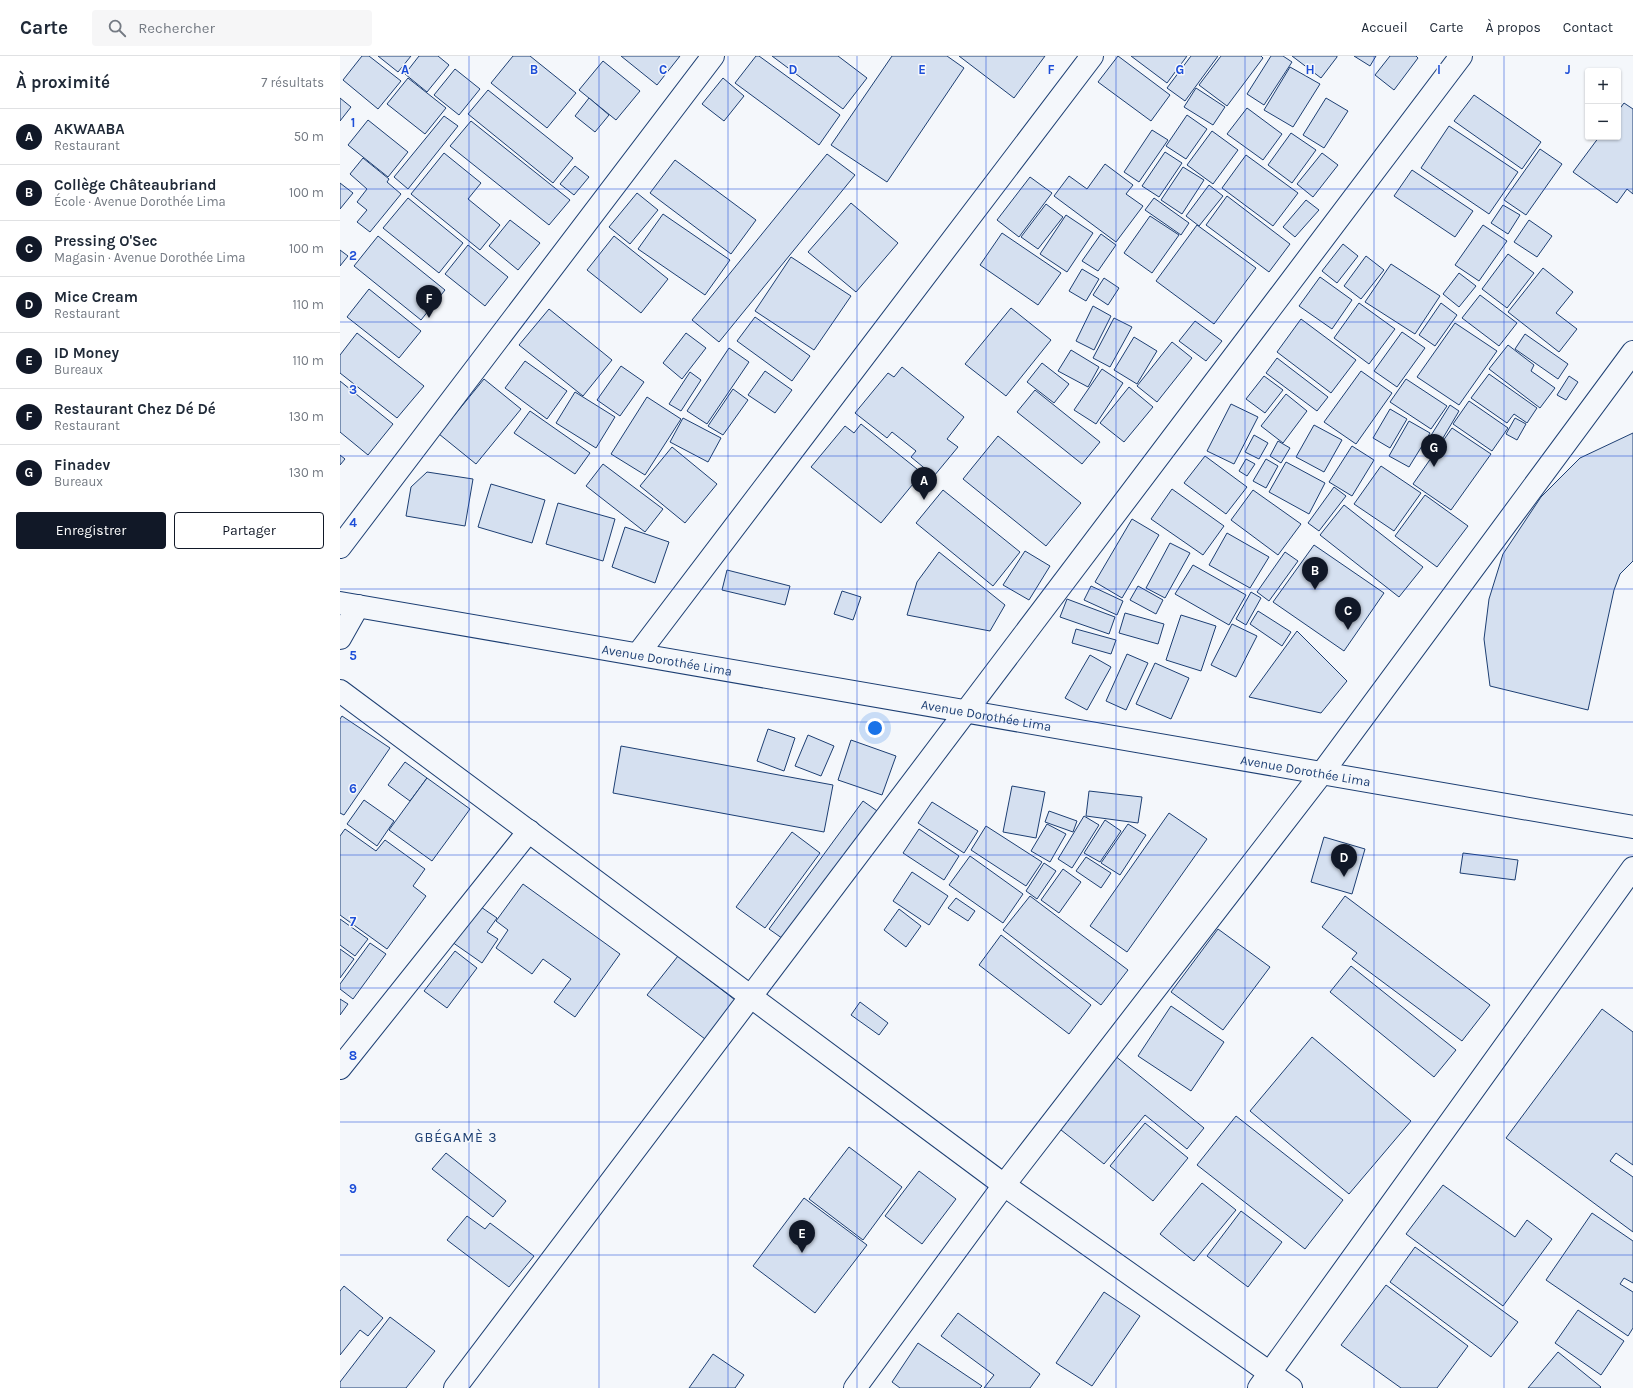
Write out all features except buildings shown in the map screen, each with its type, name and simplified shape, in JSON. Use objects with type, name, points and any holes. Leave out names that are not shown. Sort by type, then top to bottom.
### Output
[{"type":"street","points":[[340,547],[713,56]]},
{"type":"street","points":[[638,654],[1092,56]]},
{"type":"street","points":[[455,1388],[1461,56]]},
{"type":"street","points":[[855,1388],[1004,1185],[1322,773],[1633,352]]},
{"type":"street","points":[[340,638],[349,604]]},
{"type":"street","name":"Avenue Dorothée Lima","points":[[349,604],[1633,827]]},
{"type":"street","points":[[340,691],[752,996],[1265,1381],[1291,1388]]},
{"type":"street","points":[[340,1068],[529,831]]},
{"type":"street","points":[[1265,1381],[1633,868]]},
{"type":"place","name":"Restaurant Chez Dé Dé","points":[[429,318]]},
{"type":"place","name":"Finadev","points":[[1434,467]]},
{"type":"place","name":"AKWAABA","points":[[924,500]]},
{"type":"place","name":"Collège Châteaubriand","points":[[1315,590]]},
{"type":"place","name":"Pressing O'Sec","points":[[1348,630]]},
{"type":"place","name":"Mice Cream","points":[[1344,877]]},
{"type":"place","name":"ID Money","points":[[802,1253]]},
{"type":"district","name":"GBÉGAMÈ 3","points":[[456,1137]]}]
